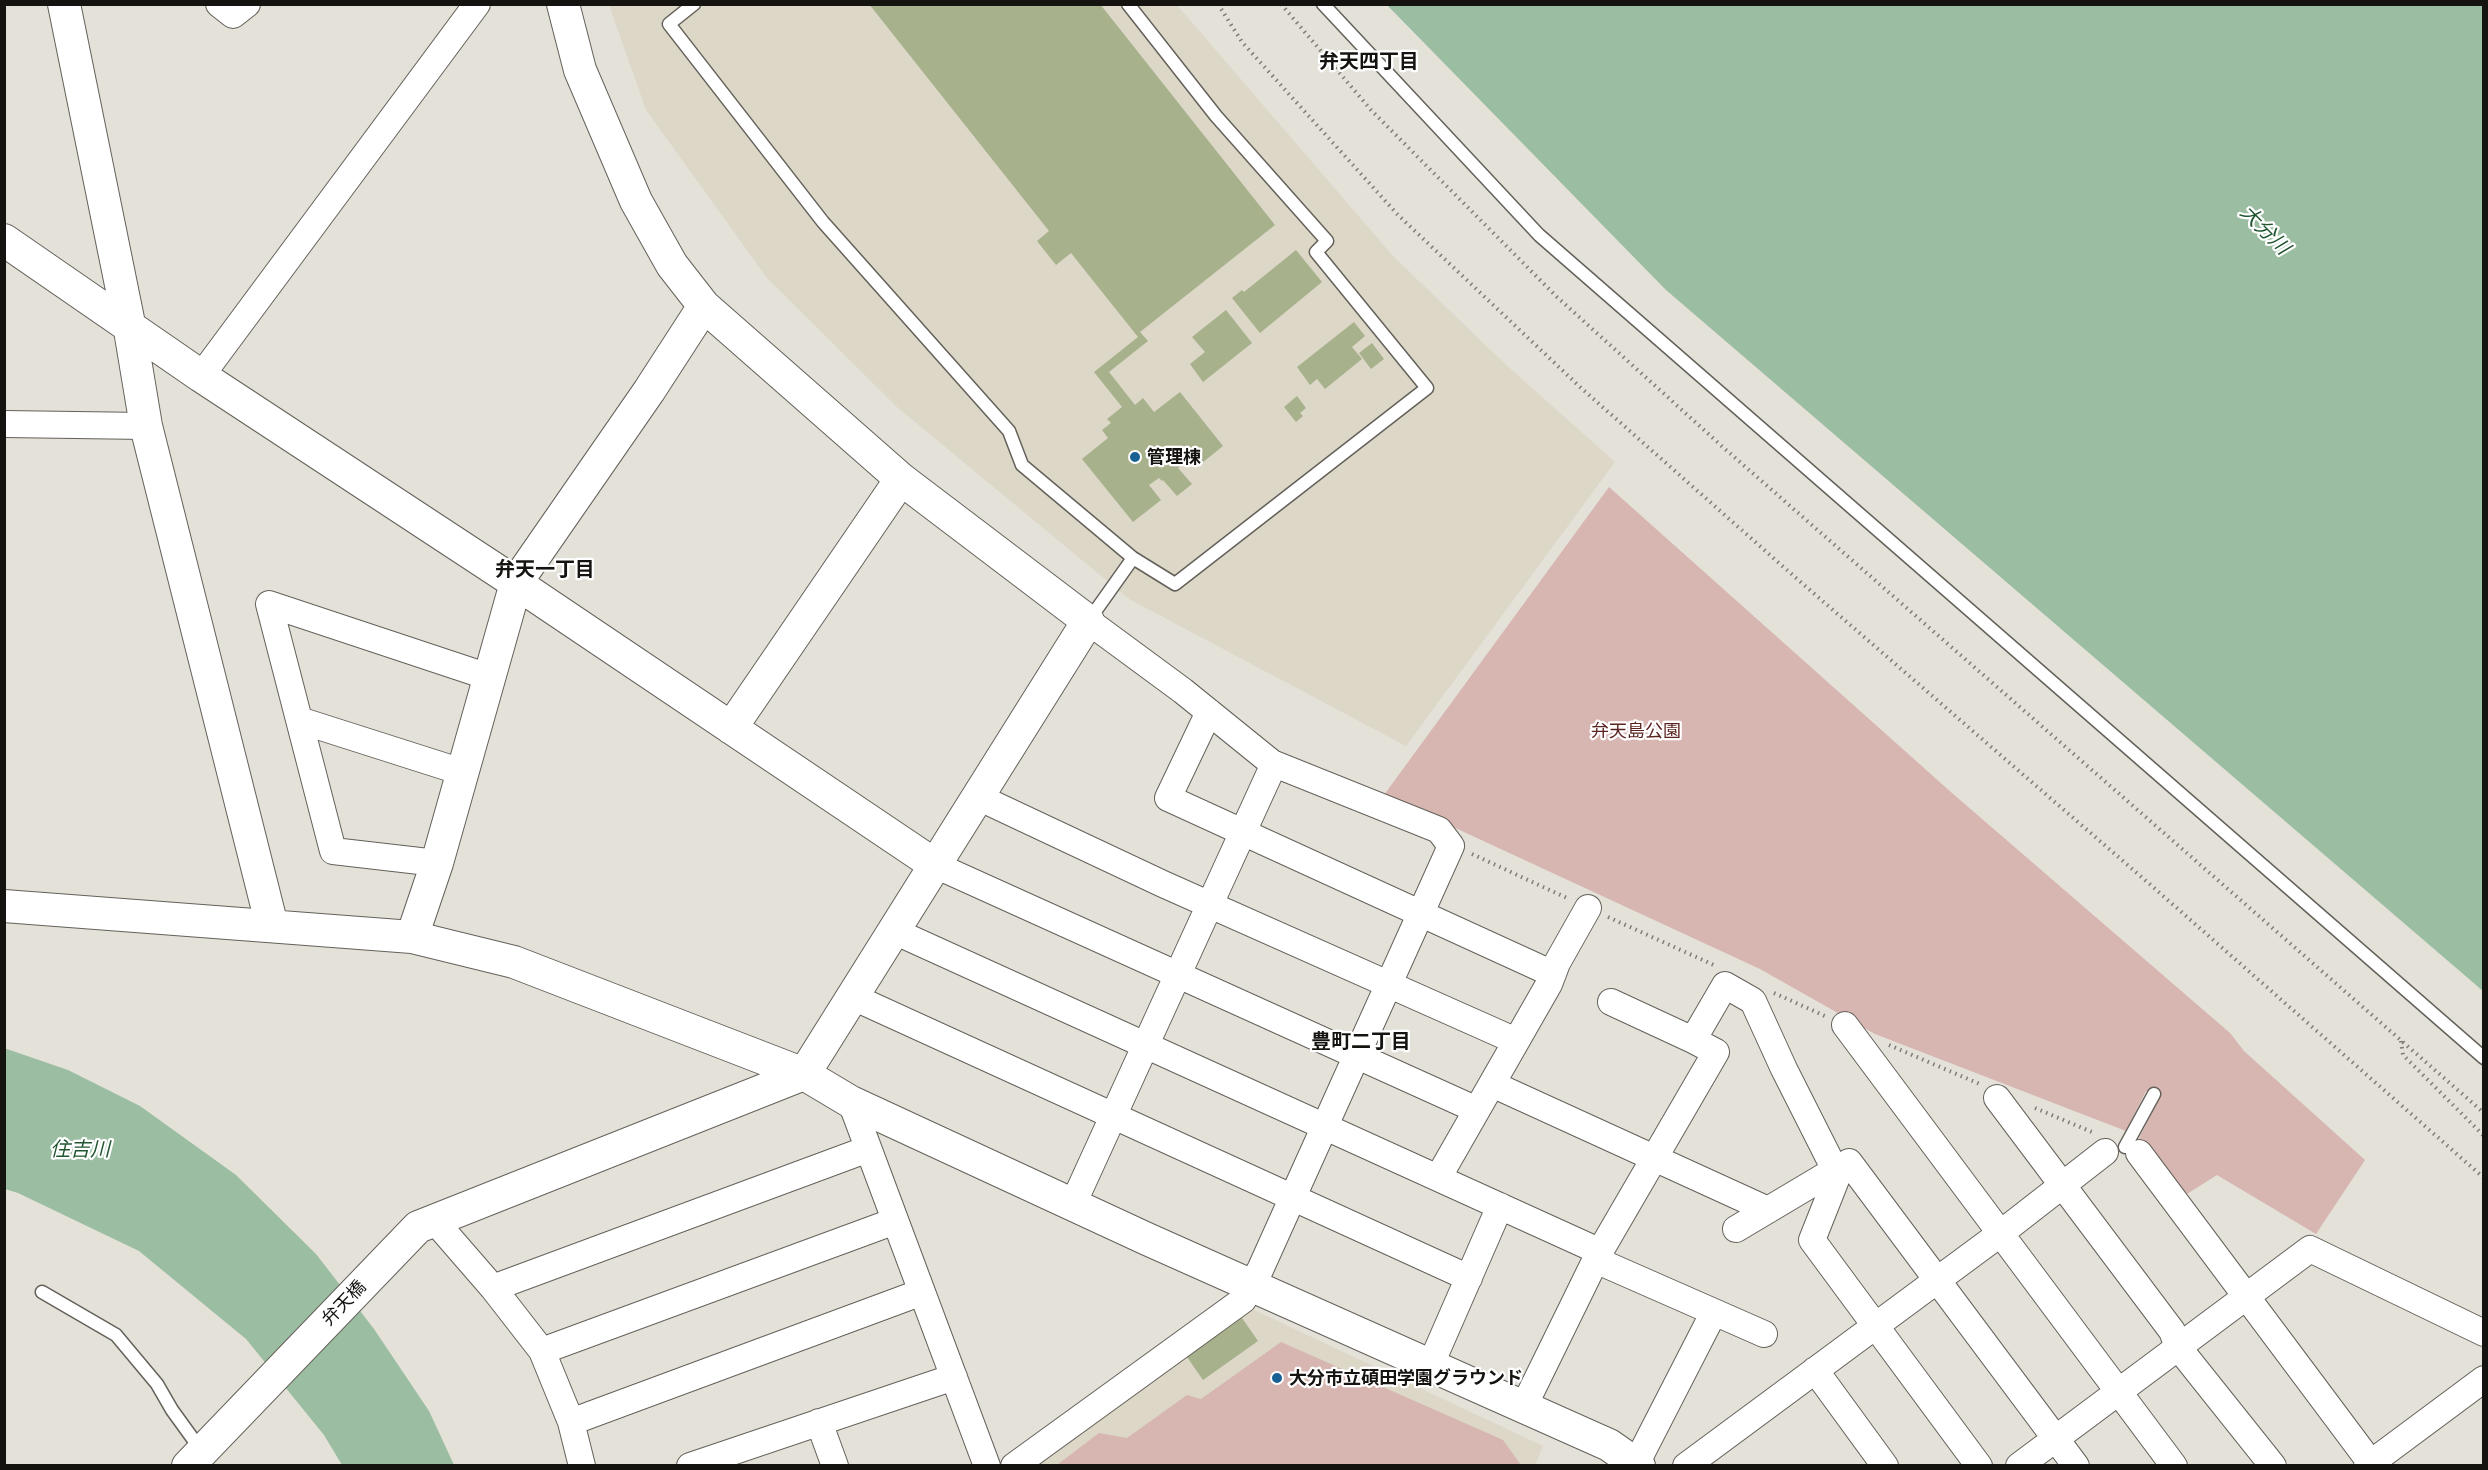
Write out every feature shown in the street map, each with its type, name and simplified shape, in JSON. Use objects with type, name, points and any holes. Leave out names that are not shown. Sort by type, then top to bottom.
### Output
[{"type":"street","points":[[64,4],[129,324],[146,426],[272,926]]},
{"type":"street","points":[[219,4],[233,15],[247,4]]},
{"type":"street","points":[[201,376],[477,4]]},
{"type":"street","points":[[562,4],[580,70],[636,201],[672,265],[704,306],[901,479],[1209,712],[1274,764],[1439,830],[1451,846],[1253,1286],[1243,1300],[1014,1466]]},
{"type":"street","points":[[4,240],[129,324],[201,376],[516,583],[935,866],[1477,1110]]},
{"type":"street","points":[[412,938],[437,863],[516,583],[649,391],[704,306]]},
{"type":"street","points":[[4,424],[146,426]]},
{"type":"street","points":[[730,728],[901,479]]},
{"type":"street","points":[[437,863],[333,851],[269,604],[489,677]]},
{"type":"street","points":[[582,1466],[571,1422],[542,1351],[494,1288],[426,1223],[804,1074],[1089,621]]},
{"type":"street","points":[[1209,712],[1168,798],[1553,974]]},
{"type":"street","points":[[299,720],[462,772]]},
{"type":"street","points":[[1073,1204],[1274,764]]},
{"type":"street","points":[[978,797],[1210,905],[1516,1041]]},
{"type":"street","points":[[4,906],[412,938],[513,962],[804,1074],[851,1102],[1253,1286],[1609,1445],[1638,1465],[1714,1312]]},
{"type":"street","points":[[1438,1178],[1588,908]]},
{"type":"street","points":[[894,931],[1592,1248],[1607,1265],[1764,1334]]},
{"type":"street","points":[[1693,1040],[1725,985],[1753,1001],[1837,1177],[1812,1240],[1979,1466]]},
{"type":"street","points":[[852,997],[1469,1278]]},
{"type":"street","points":[[1524,1406],[1598,1255],[1716,1052],[1611,1002]]},
{"type":"street","points":[[1845,1026],[2174,1466]]},
{"type":"street","points":[[1492,1084],[1768,1210]]},
{"type":"street","points":[[1991,1092],[2172,1331],[2178,1347],[2273,1466]]},
{"type":"street","points":[[851,1102],[987,1466]]},
{"type":"street","points":[[494,1288],[868,1149]]},
{"type":"street","points":[[1686,1466],[2063,1185],[2123,1151],[2246,1296],[2370,1464],[2484,1379]]},
{"type":"street","points":[[1736,1229],[1849,1162],[2076,1466]]},
{"type":"street","points":[[1431,1364],[1500,1206]]},
{"type":"street","points":[[542,1351],[895,1221]]},
{"type":"street","name":"弁天橋","points":[[195,1458],[426,1223]]},
{"type":"street","points":[[2019,1466],[2310,1249],[2484,1333]]},
{"type":"street","points":[[571,1422],[922,1292]]},
{"type":"street","points":[[1815,1370],[1885,1466]]},
{"type":"street","points":[[690,1466],[954,1377]]},
{"type":"street","points":[[819,1422],[835,1466]]},
{"type":"lane","points":[[693,4],[669,24],[823,222],[1009,431],[1022,465],[1133,558],[1175,584],[1427,388],[1316,252],[1327,241],[1216,116],[1128,4]]},
{"type":"lane","points":[[1323,4],[1539,235],[2484,1058]]},
{"type":"lane","points":[[1089,621],[1133,558]]},
{"type":"lane","points":[[2123,1151],[2154,1094]]},
{"type":"lane","points":[[42,1292],[116,1335],[158,1384],[195,1458]]},
{"type":"path","points":[[1218,4],[1242,42],[1398,215],[1580,387],[2484,1178]]},
{"type":"path","points":[[1281,4],[1371,110],[1557,297],[1725,449],[2484,1113]]},
{"type":"path","points":[[1451,846],[1722,969]]},
{"type":"path","points":[[1773,992],[1845,1026]]},
{"type":"path","points":[[2402,1041],[2403,1055],[2484,1136]]},
{"type":"path","points":[[1889,1044],[1991,1092]]},
{"type":"path","points":[[2030,1106],[2123,1151]]},
{"type":"shaded area","points":[[609,5],[1177,5],[1393,256],[1503,362],[1615,462],[1406,746],[1129,599],[898,408],[767,278],[646,110]]},
{"type":"shaded area","name":"大分市立碩田学園グラウンド","points":[[1252,1309],[1543,1446],[1535,1466],[1035,1466]]},
{"type":"green space","name":"弁天島公園","points":[[1609,487],[1952,793],[2230,1033],[2244,1051],[2365,1160],[2316,1234],[2217,1175],[2187,1194],[2139,1138],[2160,1097],[2146,1091],[2126,1131],[1875,1034],[1760,969],[1384,795]]},
{"type":"green space","name":"大分市立碩田学園グラウンド","points":[[1281,1342],[1503,1440],[1521,1465],[1057,1465],[1099,1433],[1127,1438],[1187,1395],[1201,1399]]},
{"type":"water","name":"大分川","points":[[1387,5],[2483,5],[2483,991],[1666,290]]},
{"type":"water","name":"住吉川","points":[[4,1048],[68,1070],[140,1106],[236,1175],[316,1254],[374,1329],[429,1411],[454,1465],[342,1465],[324,1435],[246,1339],[139,1251],[18,1193],[5,1189]]},
{"type":"building","points":[[869,4],[1100,4],[1275,225],[1140,332],[1148,341],[1109,372],[1135,405],[1143,398],[1154,412],[1180,392],[1223,446],[1197,467],[1187,455],[1182,460],[1184,463],[1178,468],[1192,484],[1177,496],[1159,478],[1149,485],[1161,500],[1133,522],[1082,459],[1108,438],[1102,430],[1111,423],[1107,419],[1122,407],[1094,372],[1138,337],[1071,253],[1056,265],[1037,241],[1049,231]]},
{"type":"building","points":[[1296,250],[1322,282],[1260,333],[1232,298],[1242,290],[1244,292]]},
{"type":"building","points":[[1226,310],[1252,343],[1203,382],[1190,364],[1205,352],[1192,337]]},
{"type":"building","points":[[1354,322],[1365,336],[1352,347],[1362,359],[1325,389],[1317,379],[1310,385],[1297,367]]},
{"type":"building","points":[[1372,343],[1384,359],[1371,369],[1359,353]]},
{"type":"building","points":[[1297,396],[1306,408],[1300,413],[1303,416],[1296,422],[1284,407]]},
{"type":"building","points":[[1242,1318],[1258,1341],[1203,1380],[1187,1357]]},
{"type":"place","name":"管理棟","points":[[1135,457]]},
{"type":"place","name":"大分市立碩田学園グラウンド","points":[[1277,1378]]},
{"type":"district","name":"弁天四丁目","points":[[1369,62]]},
{"type":"district","name":"弁天一丁目","points":[[545,570]]},
{"type":"district","name":"豊町二丁目","points":[[1361,1042]]}]
